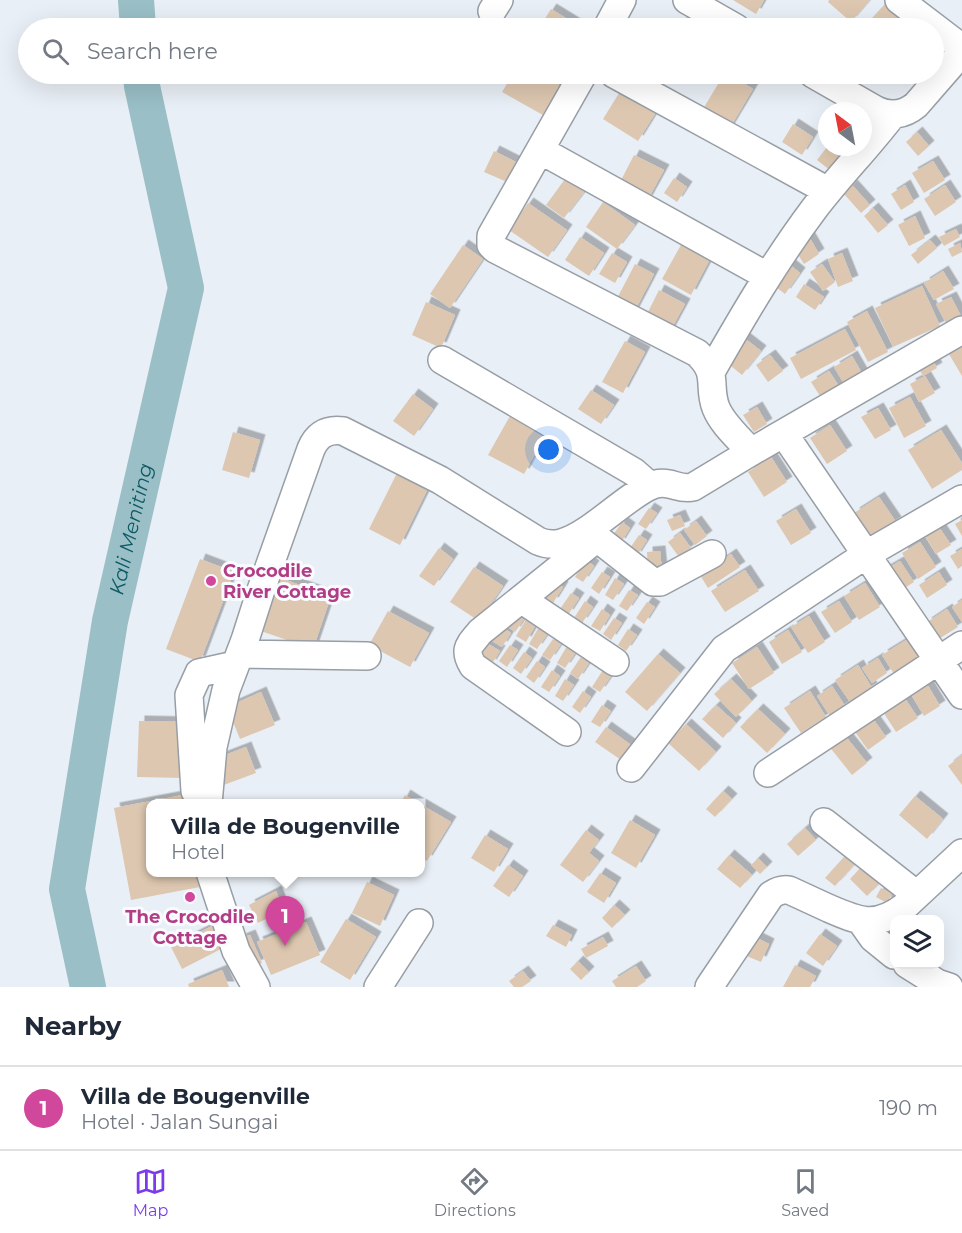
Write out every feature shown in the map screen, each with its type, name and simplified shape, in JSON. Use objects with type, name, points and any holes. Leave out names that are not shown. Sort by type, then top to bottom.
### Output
[{"type":"street","points":[[612,18],[622,0]]},
{"type":"street","points":[[687,0],[718,18]]},
{"type":"street","points":[[899,0],[922,18]]},
{"type":"street","points":[[944,36],[962,50],[944,72]]},
{"type":"street","points":[[577,84],[491,236],[491,245],[691,349],[702,358],[711,372],[717,410],[724,422],[751,452]]},
{"type":"street","points":[[632,84],[828,191]]},
{"type":"street","points":[[830,84],[876,110],[893,114],[908,111],[934,84]]},
{"type":"street","points":[[711,372],[786,247],[828,191],[893,114]]},
{"type":"street","points":[[540,150],[767,276]]},
{"type":"street","points":[[442,360],[634,472],[662,485],[685,488],[693,487],[962,330]]},
{"type":"street","points":[[203,799],[218,719],[226,690],[311,449],[315,441],[325,433],[343,431],[392,455],[440,480],[544,543],[556,544],[573,538],[662,485]]},
{"type":"street","points":[[784,434],[962,695]]},
{"type":"street","points":[[567,732],[473,666],[467,655],[468,646],[480,632],[662,485]]},
{"type":"street","points":[[631,768],[724,649],[867,554],[962,499]]},
{"type":"street","points":[[597,538],[653,582],[660,582],[712,554]]},
{"type":"street","points":[[521,599],[615,662]]},
{"type":"street","points":[[768,773],[962,645]]},
{"type":"street","points":[[238,659],[367,656]]},
{"type":"street","points":[[824,822],[916,895]]},
{"type":"street","points":[[710,987],[775,892],[782,889],[789,890],[861,921],[882,920],[894,915],[962,853]]},
{"type":"street","points":[[211,877],[236,951],[256,987]]},
{"type":"street","points":[[861,921],[873,938],[890,953]]},
{"type":"street","points":[[378,987],[419,923]]},
{"type":"street","points":[[915,969],[937,983],[949,987]]},
{"type":"building","points":[[733,0],[764,0],[756,14]]},
{"type":"building","points":[[829,0],[870,0],[854,18],[846,18],[828,2]]},
{"type":"building","points":[[885,4],[900,18],[872,18]]},
{"type":"building","points":[[551,9],[566,18],[545,18]]},
{"type":"building","points":[[689,13],[698,18],[686,18]]},
{"type":"building","points":[[507,84],[557,84],[567,89],[550,119],[502,92]]},
{"type":"building","points":[[718,84],[745,84],[753,89],[728,131],[700,114]]},
{"type":"building","points":[[621,90],[656,112],[638,141],[603,119]]},
{"type":"building","points":[[793,124],[813,137],[802,155],[782,142]]},
{"type":"building","points":[[917,132],[929,146],[918,156],[906,142]]},
{"type":"building","points":[[494,151],[516,162],[507,182],[484,172]]},
{"type":"building","points":[[634,155],[664,170],[647,201],[618,186]]},
{"type":"building","points":[[820,156],[849,156],[835,174],[817,160]]},
{"type":"building","points":[[933,161],[945,180],[924,193],[912,173]]},
{"type":"building","points":[[674,178],[687,187],[677,202],[664,193]]},
{"type":"building","points":[[565,179],[584,192],[564,218],[546,205]]},
{"type":"building","points":[[852,185],[870,205],[861,213],[844,194]]},
{"type":"building","points":[[905,185],[914,202],[901,210],[891,194]]},
{"type":"building","points":[[945,185],[956,202],[935,216],[924,199]]},
{"type":"building","points":[[603,202],[635,225],[617,249],[586,227]]},
{"type":"building","points":[[528,203],[567,230],[548,257],[509,230]]},
{"type":"building","points":[[873,208],[888,225],[878,233],[864,216]]},
{"type":"building","points":[[915,216],[925,238],[909,246],[898,225]]},
{"type":"building","points":[[956,229],[960,237],[944,246],[939,237]]},
{"type":"building","points":[[808,235],[819,254],[804,264],[792,245]]},
{"type":"building","points":[[580,237],[604,253],[589,276],[565,260]]},
{"type":"building","points":[[930,240],[937,248],[918,264],[911,255]]},
{"type":"building","points":[[682,243],[710,259],[691,295],[662,279]]},
{"type":"building","points":[[960,243],[962,252],[952,257],[948,249]]},
{"type":"building","points":[[463,245],[483,259],[450,308],[430,294]]},
{"type":"building","points":[[612,253],[627,262],[615,283],[599,274]]},
{"type":"building","points":[[842,253],[853,281],[838,287],[828,259]]},
{"type":"building","points":[[784,260],[800,273],[785,294],[768,281]]},
{"type":"building","points":[[635,264],[654,274],[631,318],[612,308]]},
{"type":"building","points":[[822,264],[835,282],[823,291],[810,272]]},
{"type":"building","points":[[943,271],[954,289],[934,300],[924,283]]},
{"type":"building","points":[[804,284],[824,297],[815,310],[796,297]]},
{"type":"building","points":[[922,286],[940,326],[893,347],[875,308]]},
{"type":"building","points":[[659,290],[685,304],[667,337],[642,324]]},
{"type":"building","points":[[951,297],[962,318],[949,329],[936,304]]},
{"type":"building","points":[[426,302],[455,315],[441,348],[412,335]]},
{"type":"building","points":[[867,311],[888,352],[868,362],[847,322]]},
{"type":"building","points":[[845,329],[856,350],[801,379],[790,358]]},
{"type":"building","points":[[962,333],[962,376],[943,344]]},
{"type":"building","points":[[739,334],[761,351],[742,375],[721,358]]},
{"type":"building","points":[[625,341],[645,352],[623,393],[602,382]]},
{"type":"building","points":[[928,352],[937,368],[923,376],[914,360]]},
{"type":"building","points":[[770,355],[783,371],[768,382],[756,365]]},
{"type":"building","points":[[852,356],[864,377],[846,387],[834,367]]},
{"type":"building","points":[[829,371],[842,391],[824,402],[811,382]]},
{"type":"building","points":[[925,376],[935,393],[919,402],[910,384]]},
{"type":"building","points":[[591,390],[614,405],[601,424],[578,409]]},
{"type":"building","points":[[413,394],[433,409],[414,436],[393,421]]},
{"type":"building","points":[[910,397],[926,426],[904,438],[889,408]]},
{"type":"building","points":[[757,407],[767,424],[754,432],[743,415]]},
{"type":"building","points":[[878,408],[891,430],[875,439],[861,417]]},
{"type":"building","points":[[514,409],[549,428],[524,474],[488,455]]},
{"type":"building","points":[[830,425],[847,451],[827,464],[810,438]]},
{"type":"building","points":[[941,430],[962,463],[962,470],[932,489],[908,450]]},
{"type":"building","points":[[233,432],[260,440],[249,478],[222,470]]},
{"type":"building","points":[[771,457],[787,482],[764,497],[748,472]]},
{"type":"building","points":[[400,467],[431,482],[400,545],[369,529]]},
{"type":"building","points":[[879,497],[896,522],[870,539],[854,513]]},
{"type":"building","points":[[649,508],[657,513],[646,529],[638,524]]},
{"type":"building","points":[[796,509],[811,533],[791,545],[776,521]]},
{"type":"building","points":[[680,515],[685,526],[672,531],[667,520]]},
{"type":"building","points":[[962,520],[962,536],[955,524]]},
{"type":"building","points":[[696,521],[707,536],[695,545],[684,530]]},
{"type":"building","points":[[622,522],[630,528],[620,544],[611,538]]},
{"type":"building","points":[[939,527],[951,545],[936,554],[925,536]]},
{"type":"building","points":[[680,533],[691,548],[679,557],[668,542]]},
{"type":"building","points":[[639,535],[647,540],[636,557],[628,551]]},
{"type":"building","points":[[920,542],[936,567],[918,579],[902,553]]},
{"type":"building","points":[[439,548],[453,559],[434,586],[419,576]]},
{"type":"building","points":[[962,549],[962,566],[958,569],[950,556]]},
{"type":"building","points":[[660,551],[662,571],[648,572],[647,552]]},
{"type":"building","points":[[731,554],[740,567],[708,588],[700,575]]},
{"type":"building","points":[[200,559],[234,572],[200,662],[166,649]]},
{"type":"building","points":[[586,560],[594,566],[583,582],[575,577]]},
{"type":"building","points":[[900,561],[914,582],[897,593],[883,571]]},
{"type":"building","points":[[474,567],[503,586],[479,621],[450,602]]},
{"type":"building","points":[[745,570],[759,591],[725,612],[711,591]]},
{"type":"building","points":[[602,572],[610,577],[599,594],[591,588]]},
{"type":"building","points":[[939,572],[947,585],[927,598],[919,585]]},
{"type":"building","points":[[277,577],[331,596],[313,649],[258,630]]},
{"type":"building","points":[[615,578],[624,584],[613,600],[605,595]]},
{"type":"building","points":[[555,581],[563,587],[553,603],[544,598]]},
{"type":"building","points":[[865,583],[880,607],[859,620],[844,596]]},
{"type":"building","points":[[629,590],[638,595],[627,611],[619,606]]},
{"type":"building","points":[[571,593],[579,598],[568,615],[560,609]]},
{"type":"building","points":[[962,600],[962,622],[952,607]]},
{"type":"building","points":[[585,601],[593,607],[582,623],[574,618]]},
{"type":"building","points":[[839,601],[852,622],[835,633],[821,612]]},
{"type":"building","points":[[647,602],[655,607],[644,624],[636,618]]},
{"type":"building","points":[[602,609],[610,615],[600,631],[591,626]]},
{"type":"building","points":[[947,609],[958,627],[937,640],[926,623]]},
{"type":"building","points":[[388,611],[429,633],[410,667],[369,645]]},
{"type":"building","points":[[529,612],[515,632],[504,624]]},
{"type":"building","points":[[530,613],[539,619],[526,642],[516,636]]},
{"type":"building","points":[[809,616],[825,642],[808,653],[791,627]]},
{"type":"building","points":[[614,618],[622,623],[611,640],[603,634]]},
{"type":"building","points":[[496,623],[511,633],[502,647],[487,638]]},
{"type":"building","points":[[539,627],[548,633],[537,649],[529,644]]},
{"type":"building","points":[[628,629],[637,635],[626,651],[618,645]]},
{"type":"building","points":[[788,630],[802,652],[782,664],[769,642]]},
{"type":"building","points":[[553,639],[561,644],[550,660],[542,655]]},
{"type":"building","points":[[908,639],[922,661],[896,677],[882,655]]},
{"type":"building","points":[[485,642],[500,651],[491,665],[476,656]]},
{"type":"building","points":[[510,645],[518,650],[507,667],[499,661]]},
{"type":"building","points":[[567,646],[576,652],[565,668],[557,663]]},
{"type":"building","points":[[757,647],[774,673],[749,689],[732,663]]},
{"type":"building","points":[[524,652],[532,658],[521,674],[513,668]]},
{"type":"building","points":[[658,654],[680,673],[647,711],[625,692]]},
{"type":"building","points":[[581,657],[589,663],[578,679],[570,673]]},
{"type":"building","points":[[878,658],[887,673],[872,683],[862,668]]},
{"type":"building","points":[[537,661],[545,667],[534,683],[526,677]]},
{"type":"building","points":[[858,665],[872,688],[850,702],[835,680]]},
{"type":"building","points":[[552,670],[560,676],[549,692],[541,687]]},
{"type":"building","points":[[603,670],[611,676],[600,692],[592,687]]},
{"type":"building","points":[[565,679],[574,685],[563,701],[555,696]]},
{"type":"building","points":[[731,679],[752,701],[736,717],[714,694]]},
{"type":"building","points":[[924,679],[940,706],[924,716],[908,689]]},
{"type":"building","points":[[832,686],[845,706],[830,716],[817,696]]},
{"type":"building","points":[[583,691],[591,697],[580,713],[572,707]]},
{"type":"building","points":[[810,691],[826,717],[801,733],[784,708]]},
{"type":"building","points":[[261,692],[275,725],[240,739],[227,707]]},
{"type":"building","points":[[902,694],[918,718],[896,732],[880,707]]},
{"type":"building","points":[[602,705],[611,711],[600,727],[591,722]]},
{"type":"building","points":[[716,705],[736,723],[723,738],[702,719]]},
{"type":"building","points":[[758,709],[785,734],[767,753],[740,727]]},
{"type":"building","points":[[871,716],[886,737],[868,750],[853,729]]},
{"type":"building","points":[[139,721],[186,722],[184,778],[137,777]]},
{"type":"building","points":[[686,724],[716,752],[699,771],[668,743]]},
{"type":"building","points":[[606,727],[631,745],[621,760],[595,742]]},
{"type":"building","points":[[843,733],[867,763],[852,775],[828,745]]},
{"type":"building","points":[[246,747],[256,773],[221,786],[212,760]]},
{"type":"building","points":[[962,755],[962,785],[948,766]]},
{"type":"building","points":[[723,791],[732,799],[715,817],[706,809]]},
{"type":"building","points":[[183,795],[183,799],[162,799]]},
{"type":"building","points":[[915,796],[943,819],[927,839],[899,815]]},
{"type":"building","points":[[146,802],[146,877],[198,877],[200,887],[131,900],[114,808]]},
{"type":"building","points":[[425,807],[451,822],[427,861],[425,860]]},
{"type":"building","points":[[630,820],[655,835],[636,868],[611,853]]},
{"type":"building","points":[[805,828],[816,840],[798,856],[787,844]]},
{"type":"building","points":[[586,830],[599,840],[589,853],[599,861],[583,882],[560,865]]},
{"type":"building","points":[[485,835],[508,849],[494,872],[471,858]]},
{"type":"building","points":[[729,855],[752,875],[740,888],[717,869]]},
{"type":"building","points":[[844,857],[854,865],[835,886],[825,878]]},
{"type":"building","points":[[758,858],[767,867],[760,874],[751,865]]},
{"type":"building","points":[[869,859],[887,876],[867,896],[850,879]]},
{"type":"building","points":[[508,865],[523,876],[509,897],[493,886]]},
{"type":"building","points":[[600,873],[616,883],[604,903],[587,892]]},
{"type":"building","points":[[367,882],[394,895],[380,926],[352,913]]},
{"type":"building","points":[[881,888],[892,894],[887,903],[876,897]]},
{"type":"building","points":[[276,891],[284,910],[258,923],[249,905]]},
{"type":"building","points":[[614,905],[625,915],[612,928],[602,918]]},
{"type":"building","points":[[346,919],[376,937],[350,980],[320,962]]},
{"type":"building","points":[[306,922],[320,955],[271,975],[257,942]]},
{"type":"building","points":[[214,925],[225,947],[182,969],[171,947]]},
{"type":"building","points":[[553,925],[572,935],[566,947],[546,936]]},
{"type":"building","points":[[820,934],[837,946],[823,966],[806,953]]},
{"type":"building","points":[[250,935],[262,963],[252,967],[240,939]]},
{"type":"building","points":[[751,935],[769,944],[761,962],[742,954]]},
{"type":"building","points":[[603,937],[608,946],[586,958],[581,949]]},
{"type":"building","points":[[578,961],[589,972],[581,980],[570,969]]},
{"type":"building","points":[[795,965],[816,976],[810,987],[783,987]]},
{"type":"building","points":[[636,966],[646,981],[637,987],[616,987],[612,981]]},
{"type":"building","points":[[222,970],[229,987],[189,987],[188,984]]},
{"type":"building","points":[[523,971],[531,981],[522,987],[514,987],[509,981]]},
{"type":"waterway","name":"Kali Meniting","points":[[136,0],[137,18]]},
{"type":"waterway","name":"Kali Meniting","points":[[88,987],[67,889],[110,621],[186,288],[142,84]]},
{"type":"place","name":"Crocodile River Cottage","points":[[211,581]]},
{"type":"place","name":"The Crocodile Cottage","points":[[190,897]]},
{"type":"place","name":"Villa de Bougenville","points":[[285,946]]}]
